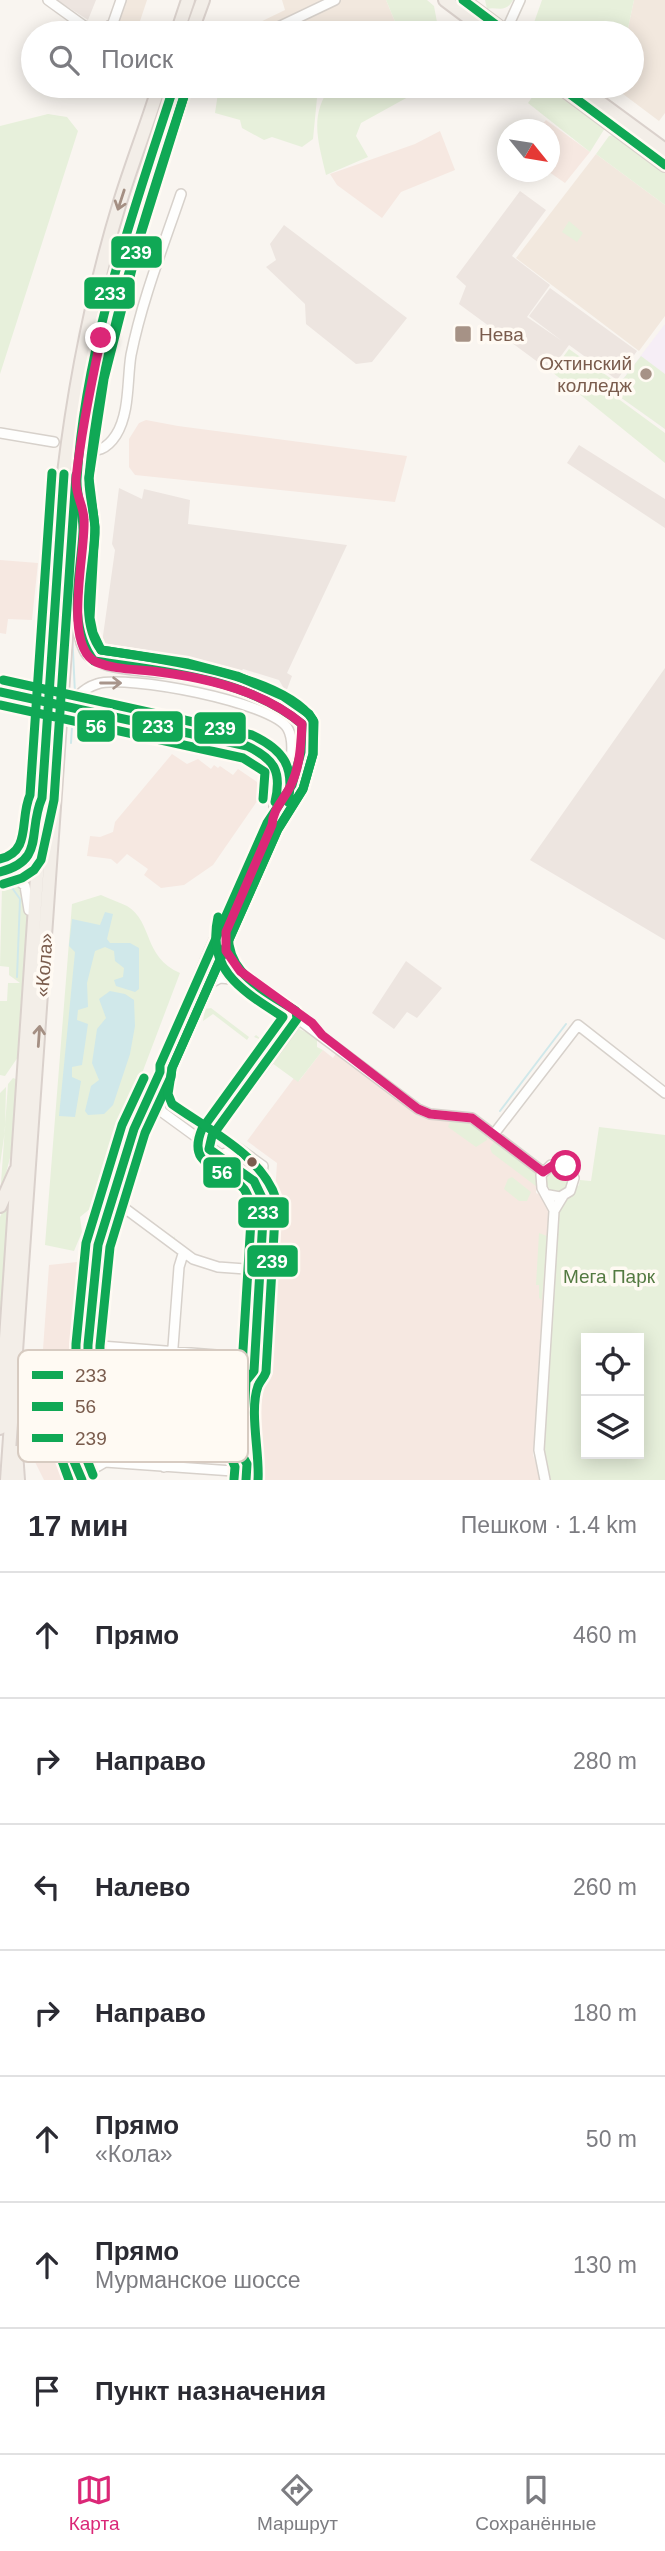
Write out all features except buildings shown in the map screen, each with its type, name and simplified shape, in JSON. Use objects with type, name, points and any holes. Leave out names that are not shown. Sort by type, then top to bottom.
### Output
[{"type":"main road","points":[[181,21],[188,0]]},
{"type":"main road","points":[[195,21],[203,0]]},
{"type":"main road","points":[[445,0],[473,21]]},
{"type":"main road","points":[[463,0],[490,21]]},
{"type":"main road","name":"«Кола»","points":[[0,1428],[67,445],[88,324],[120,202],[155,98]]},
{"type":"main road","name":"«Кола»","points":[[8,1480],[80,450],[110,297],[170,98]]},
{"type":"main road","points":[[575,98],[665,165]]},
{"type":"main road","points":[[594,98],[665,150]]},
{"type":"main road","points":[[0,1206],[19,1164]]},
{"type":"main road","points":[[15,1370],[18,1480]]},
{"type":"street","points":[[48,0],[77,21]]},
{"type":"street","points":[[114,21],[121,0]]},
{"type":"street","points":[[292,21],[335,0]]},
{"type":"street","points":[[511,21],[520,0]]},
{"type":"street","points":[[80,450],[97,452],[105,447],[122,424],[131,354],[149,288],[181,194]]},
{"type":"street","points":[[0,433],[67,445]]},
{"type":"street","points":[[76,492],[85,519],[78,599],[80,639],[84,652],[94,661],[107,665],[186,675],[283,708],[302,724],[301,752],[292,785],[272,815]]},
{"type":"street","points":[[60,721],[78,694],[105,682],[180,688],[223,698],[276,717],[288,729],[291,752],[287,779],[213,952],[160,1065],[155,1095],[158,1107],[260,1189]]},
{"type":"street","points":[[0,692],[229,741],[259,751],[278,767],[281,779],[272,825],[226,932],[213,952],[201,988],[134,1129],[111,1198],[94,1262],[88,1350]]},
{"type":"street","points":[[0,872],[18,868],[30,856],[34,845],[38,805],[42,798]]},
{"type":"street","points":[[0,872],[15,877],[28,890],[28,928],[33,936]]},
{"type":"street","points":[[226,932],[228,956],[242,975]]},
{"type":"street","points":[[213,952],[418,1109],[430,1114],[472,1118],[543,1172]]},
{"type":"street","points":[[201,988],[220,978],[242,975]]},
{"type":"street","points":[[296,1015],[308,1028],[322,1035]]},
{"type":"street","points":[[209,1149],[212,1136],[291,1029],[296,1015]]},
{"type":"street","points":[[494,1134],[578,1024],[665,1093]]},
{"type":"street","points":[[291,1029],[308,1028]]},
{"type":"street","points":[[222,1156],[238,1149],[263,1166],[260,1189],[264,1202],[254,1358],[248,1385]]},
{"type":"street","points":[[545,1480],[538,1450],[555,1210],[574,1182],[569,1168],[555,1164],[543,1172],[541,1185],[555,1210]]},
{"type":"street","points":[[549,1195],[563,1196]]},
{"type":"street","points":[[111,1198],[183,1254],[210,1266],[259,1270]]},
{"type":"street","points":[[172,1350],[179,1267],[183,1254]]},
{"type":"street","points":[[88,1345],[148,1350]]},
{"type":"street","points":[[248,1358],[254,1358]]},
{"type":"street","points":[[74,1462],[82,1480],[105,1462],[247,1476]]},
{"type":"street","points":[[76,1468],[82,1472],[92,1470],[96,1462]]},
{"type":"street","points":[[164,1462],[164,1467]]},
{"type":"shaded area","points":[[57,0],[96,0],[88,20]]},
{"type":"shaded area","points":[[124,0],[147,0],[140,21],[118,21]]},
{"type":"shaded area","points":[[282,0],[386,0],[395,21],[262,21],[285,10]]},
{"type":"shaded area","points":[[634,0],[665,0],[665,113],[659,121],[628,98],[644,98],[644,21],[630,21]]},
{"type":"shaded area","points":[[560,130],[590,152],[565,183],[560,180]]},
{"type":"shaded area","points":[[440,131],[455,170],[401,192],[382,218],[337,185],[330,174],[415,144]]},
{"type":"shaded area","points":[[596,154],[665,205],[665,316],[639,351],[516,258]]},
{"type":"shaded area","points":[[520,191],[546,210],[512,256],[550,285],[527,317],[562,341],[529,316],[550,288],[637,351],[617,380],[569,345],[550,371],[459,304],[466,286],[456,277]]},
{"type":"shaded area","points":[[284,225],[407,318],[372,362],[356,364],[306,324],[305,304],[266,267],[276,260],[270,244]]},
{"type":"shaded area","name":"Охтинский колледж","points":[[665,324],[665,429],[613,392]]},
{"type":"shaded area","points":[[146,420],[407,456],[395,502],[135,475],[129,467],[129,439],[139,423]]},
{"type":"shaded area","points":[[579,445],[665,499],[665,528],[567,463]]},
{"type":"shaded area","points":[[119,488],[142,499],[144,489],[190,500],[188,524],[347,545],[287,673],[292,676],[286,692],[279,680],[243,669],[238,676],[190,658],[183,663],[151,653],[101,650],[115,550],[112,544]]},
{"type":"shaded area","points":[[0,560],[38,563],[32,620],[8,619],[6,634],[0,633]]},
{"type":"shaded area","points":[[665,668],[665,940],[530,860]]},
{"type":"shaded area","points":[[172,754],[187,764],[198,759],[211,769],[214,765],[218,768],[220,766],[233,775],[238,769],[257,782],[262,794],[213,865],[184,885],[161,888],[144,875],[148,869],[127,854],[117,864],[111,859],[87,856],[90,836],[100,837],[113,832],[115,822]]},
{"type":"shaded area","points":[[406,961],[442,988],[417,1018],[407,1012],[394,1029],[372,1013]]},
{"type":"shaded area","points":[[323,1050],[333,1058],[337,1052],[419,1116],[467,1120],[536,1170],[536,1193],[543,1196],[551,1207],[533,1455],[542,1480],[256,1480],[277,1163],[247,1141],[294,1078],[299,1081]]},
{"type":"shaded area","points":[[77,1262],[71,1350],[43,1350],[49,1265]]},
{"type":"shaded area","points":[[35,1462],[65,1462],[70,1480],[44,1480]]},
{"type":"green space","points":[[386,0],[427,0],[434,6],[437,21],[395,21]]},
{"type":"green space","points":[[485,0],[513,0],[507,7],[487,9]]},
{"type":"green space","points":[[542,0],[634,0],[630,21],[535,21]]},
{"type":"green space","points":[[217,98],[317,98],[313,139],[302,147],[272,137],[264,140],[242,128],[240,120],[215,113]]},
{"type":"green space","points":[[324,98],[406,98],[361,123],[356,136],[368,157],[326,175],[317,129]]},
{"type":"green space","points":[[532,98],[565,98],[605,128],[590,152],[560,128],[560,119],[548,119],[528,103]]},
{"type":"green space","points":[[48,114],[67,117],[78,131],[0,374],[0,126]]},
{"type":"green space","points":[[614,135],[665,173],[665,205],[596,154],[609,136]]},
{"type":"green space","points":[[569,221],[583,233],[577,242],[562,232]]},
{"type":"green space","points":[[569,349],[616,382],[609,392],[665,433],[665,463],[552,372]]},
{"type":"green space","name":"Охтинский колледж","points":[[641,356],[665,374],[665,429],[613,392]]},
{"type":"green space","points":[[11,881],[25,892],[28,916],[18,1057],[5,1076],[0,1075],[0,1001],[7,1001],[8,983],[20,983],[9,975],[9,967],[0,966],[2,887]]},
{"type":"green space","points":[[101,895],[127,906],[135,913],[159,958],[180,973],[91,1208],[80,1217],[82,1232],[74,1251],[45,1245],[72,904]]},
{"type":"green space","points":[[242,986],[266,999],[279,1014]]},
{"type":"green space","points":[[211,1008],[249,1037],[247,1040],[213,1014],[203,1021],[205,1009]]},
{"type":"green space","points":[[279,1014],[281,1025],[276,1036],[264,1041],[254,1037],[256,1035],[261,1039],[270,1033],[274,1035],[279,1027],[276,1025]]},
{"type":"green space","points":[[299,1029],[317,1037],[317,1047],[323,1050],[298,1082],[272,1063]]},
{"type":"green space","points":[[13,1078],[16,1079],[11,1154],[0,1197],[8,1084]]},
{"type":"green space","points":[[6,1087],[5,1130],[0,1165],[0,1093]]},
{"type":"green space","points":[[153,1095],[157,1112],[154,1110],[143,1125]]},
{"type":"green space","points":[[451,1119],[467,1120],[487,1132],[487,1140],[476,1147],[448,1127]]},
{"type":"green space","name":"Мега Парк","points":[[599,1127],[665,1135],[665,1480],[549,1480],[542,1451],[559,1211],[561,1201],[579,1185],[580,1180],[591,1181]]},
{"type":"green space","points":[[142,1128],[145,1131],[136,1144]]},
{"type":"green space","points":[[494,1142],[535,1171],[537,1187],[492,1153],[490,1148]]},
{"type":"green space","points":[[136,1144],[122,1190],[128,1200],[126,1203],[173,1240],[175,1236],[175,1243],[121,1201],[119,1193]]},
{"type":"green space","points":[[553,1170],[561,1170],[568,1177],[568,1185],[561,1192],[553,1192],[546,1185],[546,1177]]},
{"type":"green space","points":[[512,1177],[531,1192],[527,1201],[519,1201],[504,1189],[508,1179]]},
{"type":"green space","points":[[9,1197],[0,1372],[0,1217]]},
{"type":"green space","points":[[539,1233],[547,1236],[542,1300],[539,1298],[539,1285],[536,1285]]},
{"type":"water","points":[[105,912],[113,914],[107,939],[110,943],[130,943],[139,948],[139,989],[135,992],[116,986],[114,980],[123,977],[124,968],[115,961],[114,951],[105,947],[95,951],[87,983],[88,1007],[78,1010],[77,1020],[88,1024],[82,1065],[72,1067],[72,1077],[81,1081],[75,1117],[59,1116],[75,952],[69,946],[72,919],[100,925]]},
{"type":"water","points":[[110,991],[125,994],[134,1000],[135,1026],[130,1054],[113,1105],[104,1114],[88,1115],[85,1111],[91,1086],[99,1080],[92,1063],[97,1029],[106,1018],[99,999]]},
{"type":"waterway","points":[[79,549],[79,562]]},
{"type":"waterway","points":[[72,630],[75,694]]},
{"type":"waterway","points":[[71,743],[73,710]]},
{"type":"waterway","points":[[10,885],[20,899],[17,977]]},
{"type":"waterway","points":[[500,1111],[566,1024]]},
{"type":"transit line","name":"233","points":[[463,0],[491,21]]},
{"type":"transit line","name":"233","points":[[88,1350],[98,1245],[134,1129],[267,823],[292,785],[301,752],[302,724],[280,708],[230,686],[203,679],[94,661],[85,647],[80,631],[77,598],[83,525],[77,479],[90,379],[113,280],[170,98]]},
{"type":"transit line","name":"56","points":[[100,1350],[110,1247],[145,1133],[278,829],[303,789],[313,754],[313,720],[297,704],[275,691],[215,671],[101,650],[90,624],[88,609],[95,528],[89,477],[103,378],[127,281],[183,98]]},
{"type":"transit line","name":"239","points":[[184,98],[141,234],[104,379],[89,478],[95,527],[90,618],[101,650],[188,663],[237,676],[283,696],[309,714],[314,722],[313,754],[303,789],[278,829],[172,1068],[168,1094],[172,1104],[247,1157],[269,1184],[276,1199],[266,1372],[258,1386],[254,1408],[258,1480]]},
{"type":"transit line","name":"233","points":[[575,98],[665,165]]},
{"type":"transit line","name":"239","points":[[0,859],[10,855],[21,842],[30,795],[52,473]]},
{"type":"transit line","name":"233","points":[[0,872],[14,867],[30,852],[42,798],[64,474]]},
{"type":"transit line","name":"56","points":[[3,884],[22,878],[34,870],[41,860],[54,800],[76,475]]},
{"type":"transit line","name":"239","points":[[3,680],[252,735],[272,747],[285,761],[290,779],[288,802]]},
{"type":"transit line","name":"233","points":[[0,692],[247,746],[264,756],[274,768],[278,782],[275,802]]},
{"type":"transit line","name":"56","points":[[0,705],[243,758],[265,772],[263,799]]},
{"type":"transit line","name":"56","points":[[218,917],[217,952],[223,966],[242,988],[283,1017],[202,1129],[198,1142],[203,1159],[236,1181],[252,1204],[243,1350]]},
{"type":"transit line","name":"233","points":[[230,920],[228,937],[237,965],[256,985],[296,1011],[297,1019],[212,1136],[209,1149],[254,1181],[264,1202],[254,1371],[248,1378]]},
{"type":"transit line","name":"239","points":[[76,1350],[86,1243],[122,1125],[144,1078]]},
{"type":"transit line","name":"239","points":[[62,1462],[69,1480]]},
{"type":"transit line","name":"233","points":[[74,1462],[82,1480]]},
{"type":"transit line","name":"56","points":[[88,1462],[93,1475]]},
{"type":"transit line","name":"56","points":[[233,1462],[234,1479]]},
{"type":"transit line","name":"233","points":[[246,1462],[246,1480]]},
{"type":"place","name":"Нева","points":[[463,334]]},
{"type":"place","name":"Охтинский колледж","points":[[646,374]]},
{"type":"route","points":[[101,338],[76,478],[76,492],[85,519],[78,599],[80,639],[84,652],[94,661],[107,665],[186,675],[234,690],[283,708],[302,724],[301,752],[292,785],[272,815],[272,825],[226,932],[228,956],[240,971],[312,1023],[322,1035],[418,1109],[430,1114],[472,1118],[543,1172],[555,1164],[566,1166]]}]
